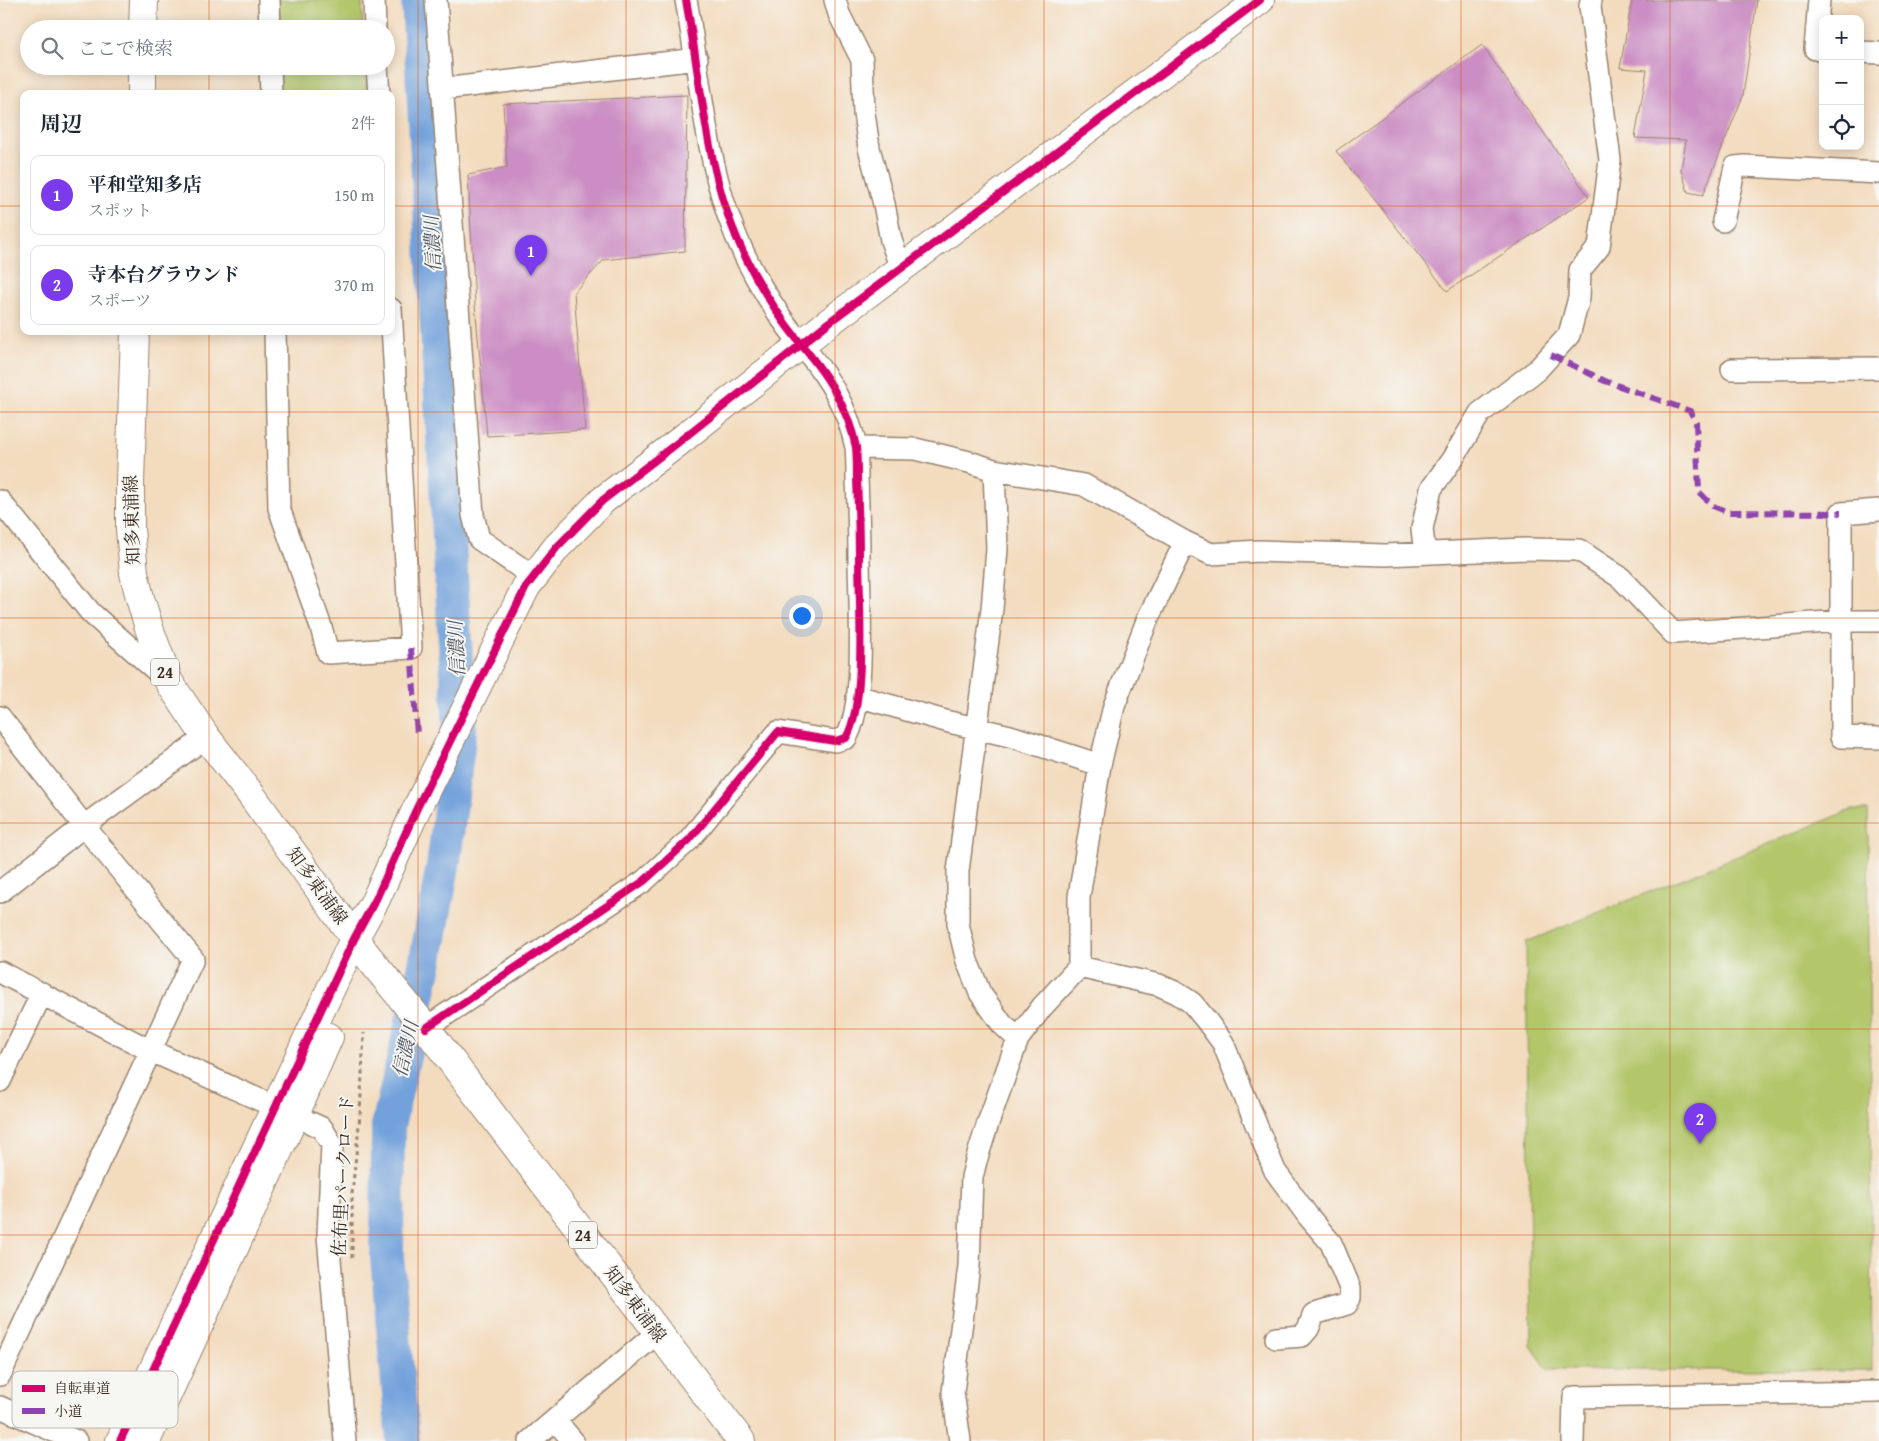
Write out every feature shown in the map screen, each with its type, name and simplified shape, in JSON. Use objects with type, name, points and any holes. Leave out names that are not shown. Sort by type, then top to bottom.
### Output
[{"type":"street","points":[[143,20],[144,0]]},
{"type":"street","points":[[269,0],[270,20]]},
{"type":"street","points":[[374,0],[375,20]]},
{"type":"street","points":[[436,0],[473,515],[479,539],[534,577]]},
{"type":"street","points":[[426,1028],[644,881],[689,840],[778,732],[835,741],[846,738],[850,732],[858,696],[860,666],[859,529],[856,448],[850,426],[835,391],[778,313],[749,264],[728,214],[710,138],[686,0]]},
{"type":"street","points":[[835,0],[839,14],[862,60],[864,113],[869,148],[884,204],[891,240],[901,269]]},
{"type":"street","points":[[176,1371],[285,1112],[360,946],[376,899],[416,810],[474,689],[526,587],[557,547],[603,500],[828,323],[1260,0]]},
{"type":"street","points":[[1425,553],[1422,530],[1431,489],[1480,414],[1537,370],[1569,335],[1578,298],[1580,270],[1599,247],[1610,160],[1590,6],[1591,0]]},
{"type":"street","points":[[1812,49],[1819,0]]},
{"type":"street","points":[[1864,52],[1879,54]]},
{"type":"street","points":[[443,90],[697,59]]},
{"type":"street","points":[[142,75],[142,90]]},
{"type":"street","points":[[270,75],[271,90]]},
{"type":"street","points":[[378,75],[379,90]]},
{"type":"street","points":[[1723,221],[1735,167],[1879,173]]},
{"type":"street","name":"知多東浦線","points":[[135,335],[130,482],[130,529],[134,573],[150,631],[169,682],[206,737],[252,796],[360,946],[426,1028],[741,1441]]},
{"type":"street","points":[[275,335],[279,508],[321,627],[328,653],[411,648],[393,335]]},
{"type":"street","points":[[1732,369],[1879,368]]},
{"type":"street","points":[[856,448],[915,449],[970,462],[994,470],[1084,485],[1185,542],[1211,554],[1259,550],[1385,555],[1524,549],[1578,550],[1621,578],[1674,632],[1841,621],[1879,621]]},
{"type":"street","points":[[994,470],[997,549],[992,609],[958,871],[958,924],[967,961],[980,993],[1002,1024],[1018,1039]]},
{"type":"street","points":[[0,501],[91,613],[169,682]]},
{"type":"street","points":[[1879,510],[1841,513],[1841,737],[1879,738]]},
{"type":"street","points":[[960,1441],[953,1392],[969,1266],[972,1177],[988,1123],[1018,1039],[1042,1008],[1079,967],[1079,898],[1100,764],[1114,706],[1148,618],[1185,542]]},
{"type":"street","points":[[858,696],[1100,764]]},
{"type":"street","points":[[0,1375],[192,959],[3,726]]},
{"type":"street","points":[[0,892],[84,826],[206,737]]},
{"type":"street","points":[[1079,967],[1159,985],[1177,993],[1192,1003],[1223,1043],[1275,1171],[1308,1216],[1331,1243],[1350,1288],[1350,1298],[1347,1304],[1314,1314],[1308,1329],[1302,1336],[1276,1338]]},
{"type":"street","points":[[0,972],[149,1050],[322,1128],[332,1146],[328,1235],[345,1441]]},
{"type":"street","points":[[0,1081],[42,993]]},
{"type":"street","points":[[155,1371],[285,1112]]},
{"type":"street","points":[[530,1441],[657,1333]]},
{"type":"street","points":[[1574,1441],[1574,1397],[1879,1392]]},
{"type":"street","points":[[0,1407],[12,1412]]},
{"type":"street","points":[[555,1420],[573,1441]]},
{"type":"street","points":[[47,1428],[76,1441]]},
{"type":"street","points":[[120,1441],[127,1428]]},
{"type":"street","points":[[146,1441],[151,1428]]},
{"type":"green space","points":[[277,0],[362,0],[363,20],[278,20]]},
{"type":"green space","points":[[278,75],[366,75],[367,90],[279,90]]},
{"type":"green space","points":[[1851,810],[1868,810],[1872,1370],[1548,1370],[1531,1346],[1526,942]]},
{"type":"building","points":[[1632,0],[1757,0],[1743,96],[1703,195],[1688,192],[1681,170],[1686,140],[1635,138],[1647,70],[1620,68]]},
{"type":"building","points":[[1482,45],[1589,197],[1447,291],[1336,151]]},
{"type":"building","points":[[687,95],[685,251],[604,260],[574,292],[585,430],[487,436],[475,304],[468,175],[507,167],[503,104]]},
{"type":"waterway","name":"信濃川","points":[[403,1441],[387,1257],[388,1126],[425,965],[444,860],[460,729],[418,0]]},
{"type":"marked path","points":[[1551,355],[1605,381],[1690,411],[1696,422],[1699,492],[1713,506],[1728,512],[1841,513]]},
{"type":"marked path","points":[[411,648],[417,735]]},
{"type":"cycle path","points":[[426,1028],[644,881],[689,840],[778,732],[835,741],[846,738],[853,722],[857,701],[860,650],[856,447],[842,405],[829,381],[785,323],[756,278],[728,215],[720,190],[708,136],[686,0]]},
{"type":"cycle path","points":[[153,1371],[354,939],[376,899],[416,810],[526,587],[557,547],[603,500],[828,323],[1260,0]]},
{"type":"cycle path","points":[[120,1441],[126,1428]]},
{"type":"place","name":"平和堂知多店","points":[[531,276]]},
{"type":"place","name":"寺本台グラウンド","points":[[1700,1144]]}]
